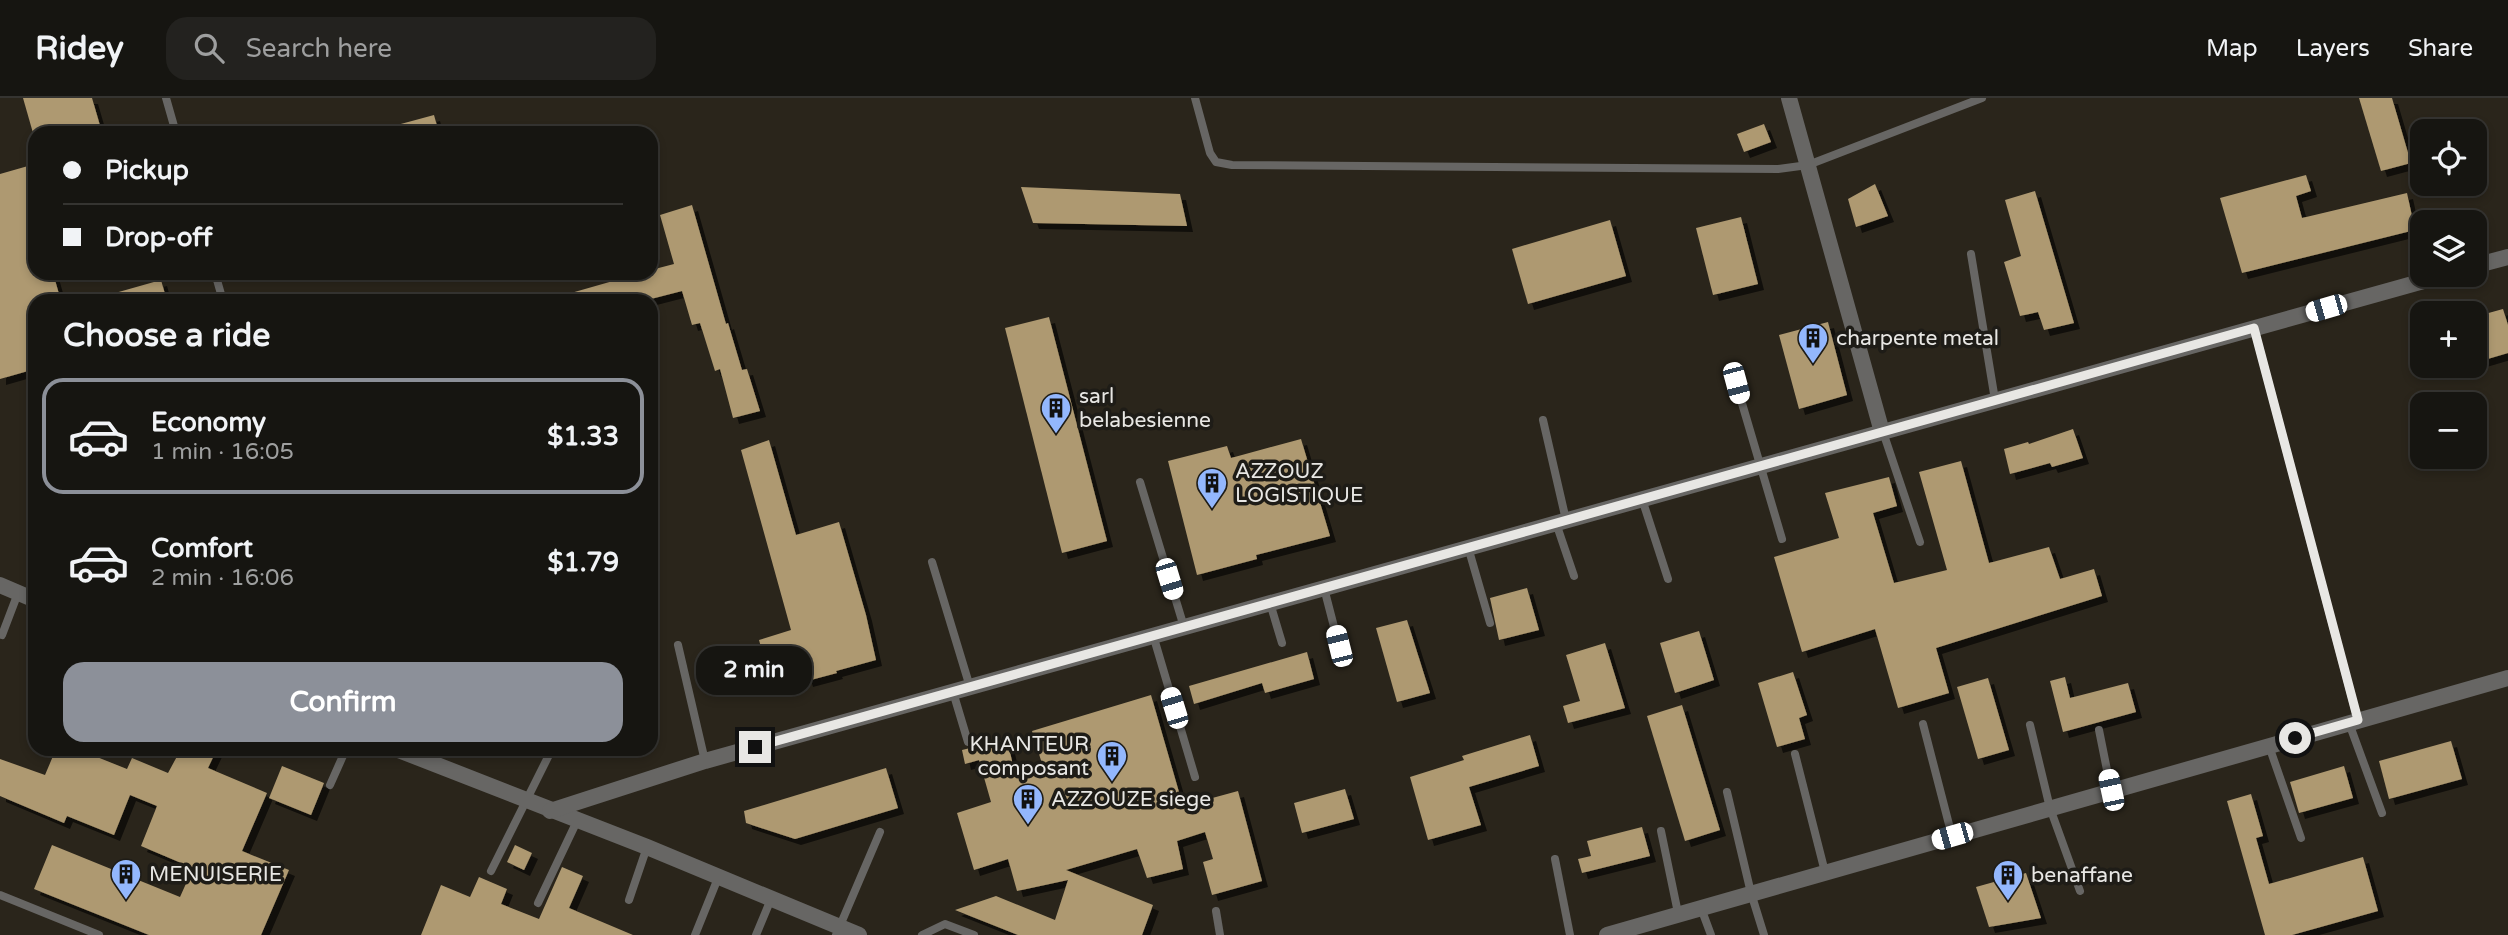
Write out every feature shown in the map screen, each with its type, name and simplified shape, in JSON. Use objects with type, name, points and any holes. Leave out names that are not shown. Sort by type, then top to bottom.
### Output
[{"type":"street","points":[[1789,98],[1882,432]]},
{"type":"street","points":[[2487,263],[2508,257]]},
{"type":"street","points":[[550,811],[705,761],[2410,285]]},
{"type":"street","points":[[0,585],[28,597]]},
{"type":"street","points":[[1607,935],[2508,678]]},
{"type":"street","points":[[413,756],[771,899],[838,931],[859,935]]},
{"type":"lane","points":[[166,98],[174,126]]},
{"type":"lane","points":[[1195,98],[1210,152],[1216,162],[1232,165],[1778,169],[1808,164],[1982,98]]},
{"type":"lane","points":[[1971,254],[1995,400]]},
{"type":"lane","points":[[2254,328],[2353,722],[2382,813]]},
{"type":"lane","points":[[1736,383],[1782,539]]},
{"type":"lane","points":[[1543,420],[1574,576]]},
{"type":"lane","points":[[1882,432],[1920,542]]},
{"type":"lane","points":[[1140,482],[1184,627]]},
{"type":"lane","points":[[1642,499],[1668,579]]},
{"type":"lane","points":[[1468,547],[1490,623]]},
{"type":"lane","points":[[932,562],[970,687]]},
{"type":"lane","points":[[1324,588],[1339,646]]},
{"type":"lane","points":[[2,635],[18,593]]},
{"type":"lane","points":[[1270,603],[1282,643]]},
{"type":"lane","points":[[1153,635],[1195,777]]},
{"type":"lane","points":[[678,645],[705,761]]},
{"type":"lane","points":[[953,691],[968,742]]},
{"type":"lane","points":[[1923,723],[1952,836]]},
{"type":"lane","points":[[2030,724],[2050,808],[2080,891]]},
{"type":"lane","points":[[2099,730],[2111,790]]},
{"type":"lane","points":[[2269,746],[2301,838]]},
{"type":"lane","points":[[1795,754],[1825,872]]},
{"type":"lane","points":[[330,785],[343,756]]},
{"type":"lane","points":[[492,872],[549,756]]},
{"type":"lane","points":[[1727,792],[1764,935]]},
{"type":"lane","points":[[538,903],[577,821]]},
{"type":"lane","points":[[1661,831],[1678,914]]},
{"type":"lane","points":[[838,931],[880,832]]},
{"type":"lane","points":[[629,900],[647,848]]},
{"type":"lane","points":[[1555,859],[1570,935]]},
{"type":"lane","points":[[695,935],[718,878]]},
{"type":"lane","points":[[0,895],[99,935]]},
{"type":"lane","points":[[756,935],[771,899]]},
{"type":"lane","points":[[1701,907],[1712,935]]},
{"type":"lane","points":[[1216,912],[1220,935]]},
{"type":"lane","points":[[922,935],[946,924],[974,935]]},
{"type":"shaded area","points":[[0,98],[2508,98],[2508,935],[0,935]]},
{"type":"building","points":[[23,98],[92,98],[100,126],[31,126]]},
{"type":"building","points":[[2359,98],[2392,98],[2410,163],[2381,171]]},
{"type":"building","points":[[434,115],[437,126],[393,126]]},
{"type":"building","points":[[1764,124],[1771,142],[1744,152],[1737,134]]},
{"type":"building","points":[[28,166],[28,280],[55,280],[59,294],[28,294],[28,371],[0,379],[0,174]]},
{"type":"building","points":[[2306,175],[2311,191],[2296,196],[2302,218],[2407,193],[2411,210],[2410,231],[2242,273],[2220,198]]},
{"type":"building","points":[[1875,184],[1888,216],[1856,227],[1848,199]]},
{"type":"building","points":[[1021,187],[1180,194],[1187,226],[1033,223]]},
{"type":"building","points":[[2035,191],[2074,323],[2044,330],[2038,312],[2020,316],[2004,262],[2021,256],[2005,200]]},
{"type":"building","points":[[692,205],[726,324],[728,323],[742,370],[747,369],[760,411],[733,418],[720,369],[715,371],[700,323],[692,325],[682,291],[658,297],[658,294],[568,294],[616,280],[658,280],[658,268],[674,264],[660,215]]},
{"type":"building","points":[[1741,217],[1758,284],[1713,295],[1696,228]]},
{"type":"building","points":[[1610,220],[1626,276],[1528,304],[1512,249]]},
{"type":"building","points":[[161,280],[165,294],[112,294]]},
{"type":"building","points":[[2503,309],[2508,325],[2508,353],[2487,359],[2487,313]]},
{"type":"building","name":"sarl belabesienne","points":[[1049,317],[1107,541],[1062,553],[1005,328]]},
{"type":"building","name":"charpente metal","points":[[1828,322],[1847,395],[1799,409],[1779,335]]},
{"type":"building","points":[[2073,429],[2083,458],[2052,467],[2050,463],[2010,474],[2004,449],[2028,442],[2029,444]]},
{"type":"building","points":[[1301,439],[1330,536],[1256,555],[1257,559],[1197,575],[1168,461],[1227,446],[1231,458]]},
{"type":"building","points":[[769,440],[796,535],[839,522],[876,660],[807,681],[797,648],[764,658],[759,640],[791,630],[741,450]]},
{"type":"building","points":[[1961,461],[1989,563],[2049,547],[2060,579],[2094,569],[2102,596],[1936,648],[1949,693],[1898,708],[1875,629],[1802,652],[1774,557],[1839,538],[1825,493],[1889,477],[1897,506],[1873,513],[1894,583],[1947,570],[1919,472]]},
{"type":"building","points":[[1527,588],[1539,630],[1499,640],[1490,598]]},
{"type":"building","points":[[1407,620],[1430,693],[1397,702],[1376,628]]},
{"type":"building","points":[[1699,631],[1714,680],[1675,693],[1660,643]]},
{"type":"building","points":[[1605,643],[1625,708],[1568,723],[1563,706],[1580,701],[1566,655]]},
{"type":"building","points":[[1307,652],[1314,679],[1265,693],[1262,683],[1194,704],[1189,686]]},
{"type":"building","points":[[1793,672],[1807,715],[1799,718],[1805,739],[1777,747],[1758,683]]},
{"type":"building","points":[[2065,677],[2070,698],[2128,683],[2136,712],[2063,732],[2050,681]]},
{"type":"building","points":[[1988,678],[2009,750],[1978,759],[1957,687]]},
{"type":"building","points":[[1151,695],[1183,806],[1238,791],[1262,881],[1212,895],[1203,862],[1213,859],[1205,832],[1177,841],[1183,869],[1147,878],[1137,849],[1066,870],[1153,905],[1142,935],[1018,935],[955,910],[996,896],[1055,920],[1068,880],[1017,891],[1008,859],[974,870],[957,813],[991,802],[979,760],[965,764],[962,750],[1007,739],[1015,774],[1043,767],[1032,731]]},
{"type":"building","points":[[1682,705],[1720,830],[1685,841],[1647,716]]},
{"type":"building","points":[[1530,735],[1539,766],[1469,787],[1481,825],[1428,840],[1410,777],[1464,760],[1462,756]]},
{"type":"building","points":[[2451,741],[2462,779],[2389,799],[2379,761]]},
{"type":"building","points":[[53,756],[94,756],[127,769],[132,758],[168,773],[177,756],[214,756],[208,768],[267,793],[242,851],[289,870],[261,935],[149,935],[34,889],[52,845],[180,897],[193,868],[141,846],[157,806],[130,795],[114,835],[67,816],[64,823],[0,796],[0,759],[45,775]]},
{"type":"building","points":[[282,766],[324,783],[311,815],[269,798]]},
{"type":"building","points":[[2344,766],[2353,798],[2299,813],[2290,782]]},
{"type":"building","points":[[886,768],[898,808],[795,839],[746,823],[744,811]]},
{"type":"building","points":[[1345,789],[1354,819],[1302,833],[1294,803]]},
{"type":"building","points":[[2251,794],[2263,836],[2256,838],[2269,884],[2363,857],[2378,911],[2292,935],[2265,935],[2227,801]]},
{"type":"building","points":[[1642,827],[1650,856],[1582,873],[1578,859],[1591,856],[1587,841]]},
{"type":"building","points":[[515,845],[532,853],[524,870],[507,862]]},
{"type":"building","points":[[562,867],[583,876],[569,908],[633,935],[421,935],[441,885],[470,897],[479,877],[507,889],[501,904],[539,919]]},
{"type":"building","name":"benaffane","points":[[2026,873],[2041,918],[1989,927],[1976,887]]},
{"type":"place","name":"charpente metal","points":[[1813,365]]},
{"type":"place","name":"sarl belabesienne","points":[[1056,435]]},
{"type":"place","name":"AZZOUZ LOGISTIQUE","points":[[1212,510]]},
{"type":"place","name":"KHANTEUR composant","points":[[1112,783]]},
{"type":"place","name":"AZZOUZE siege","points":[[1028,826]]},
{"type":"place","name":"MENUISERIE","points":[[126,901]]},
{"type":"place","name":"benaffane","points":[[2008,902]]},
{"type":"route","points":[[755,747],[2254,328],[2358,720],[2295,738]]}]
